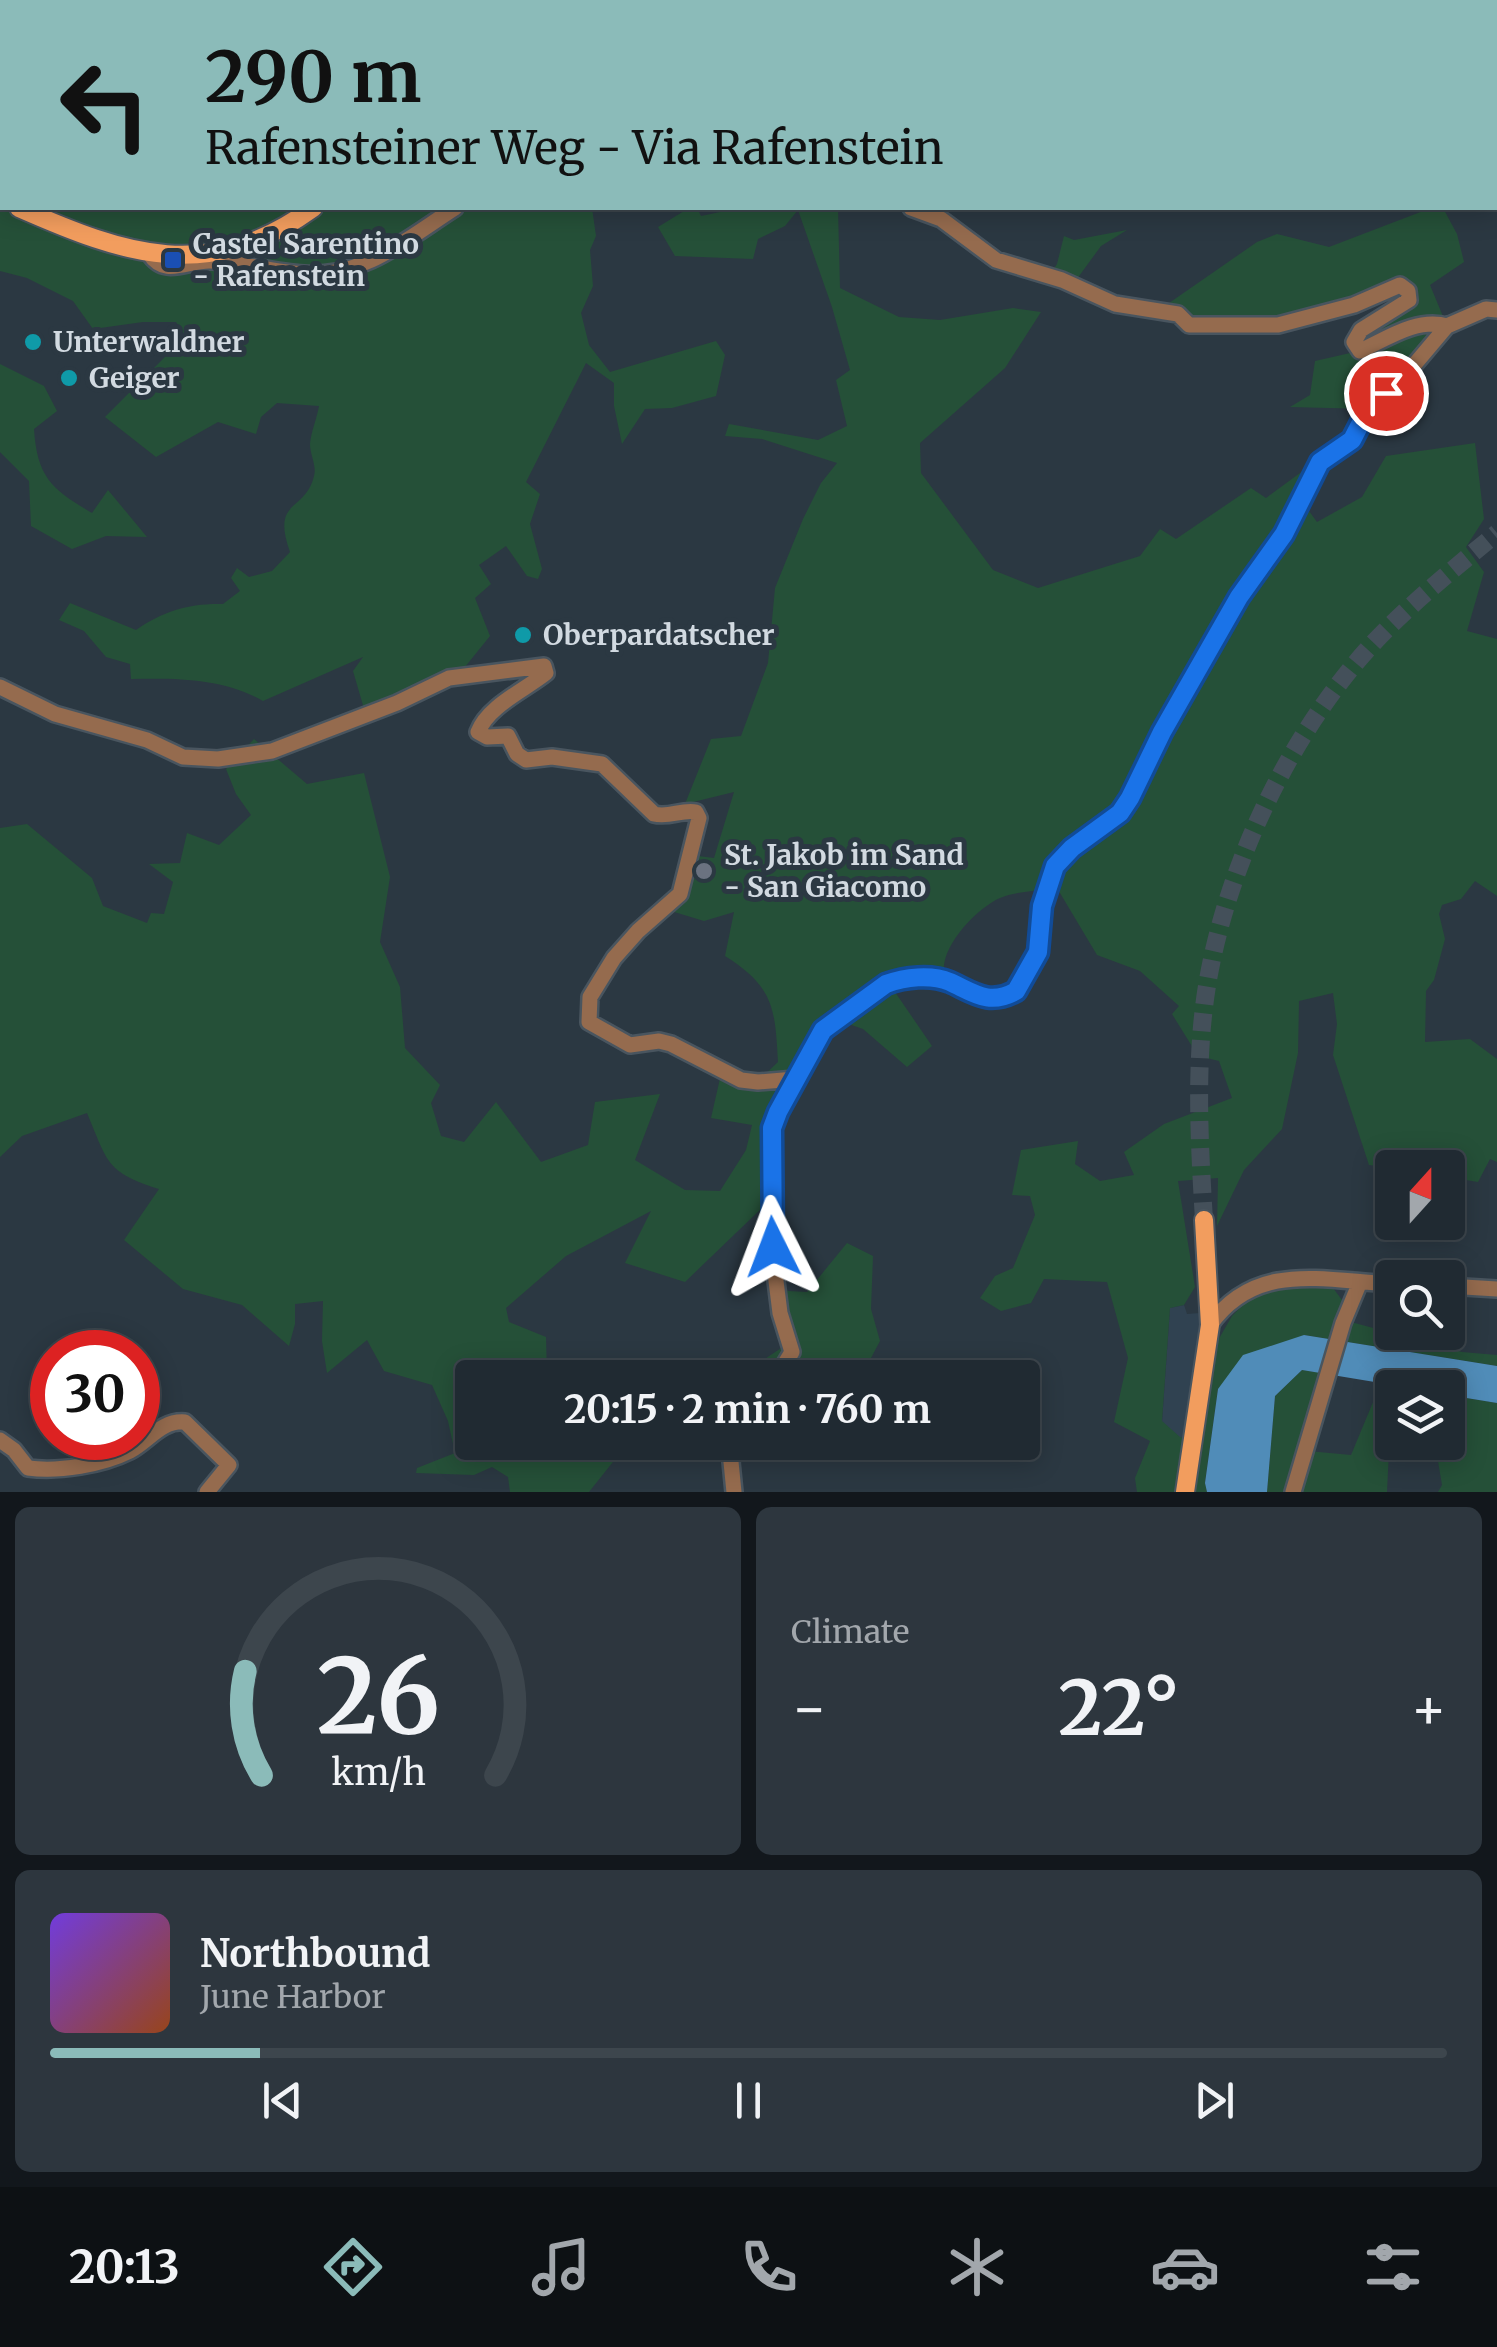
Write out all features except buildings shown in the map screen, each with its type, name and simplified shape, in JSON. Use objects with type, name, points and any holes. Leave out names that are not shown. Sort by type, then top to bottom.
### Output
[{"type":"main road","points":[[24,210],[118,248],[150,253],[214,252],[280,228],[310,210]]},
{"type":"main road","points":[[1185,1492],[1216,1295],[1204,1220]]},
{"type":"street","points":[[150,253],[159,265],[171,267],[207,260],[308,274],[356,268],[372,262],[452,210]]},
{"type":"street","points":[[917,210],[942,219],[996,260],[1062,280],[1115,304],[1178,314],[1189,325],[1278,325],[1354,305],[1400,285],[1408,290],[1410,300],[1360,330],[1354,342],[1360,350],[1414,327],[1435,322],[1447,326]]},
{"type":"street","points":[[787,1360],[792,1352],[778,1302],[771,1208],[772,1128],[823,1030],[886,984],[910,978],[938,979],[976,997],[993,999],[1016,991],[1038,952],[1042,906],[1055,866],[1072,848],[1120,813],[1130,798],[1162,732],[1239,597],[1284,534],[1320,462],[1352,440],[1368,409],[1404,378],[1447,326],[1486,310],[1497,310]]},
{"type":"street","points":[[0,687],[55,714],[148,740],[184,756],[218,759],[272,751],[397,703],[449,678],[544,666],[546,673],[483,722],[478,732],[508,736],[517,754],[526,760],[552,757],[602,764],[654,814],[689,811],[696,812],[699,818],[680,894],[638,930],[614,958],[590,997],[589,1022],[630,1045],[659,1041],[670,1044],[740,1080],[795,1079]]},
{"type":"street","points":[[1216,1295],[1242,1294],[1266,1281],[1284,1279],[1375,1283]]},
{"type":"street","points":[[1293,1492],[1360,1282]]},
{"type":"street","points":[[1465,1287],[1497,1289]]},
{"type":"street","points":[[0,1440],[28,1468],[74,1467],[128,1452],[165,1426],[185,1422],[229,1466],[207,1492]]},
{"type":"street","points":[[731,1460],[734,1492]]},
{"type":"shaded area","points":[[1184,1305],[1187,1314],[1200,1313],[1190,1440],[1180,1438],[1162,1422],[1170,1308]]},
{"type":"green space","points":[[0,210],[592,210],[596,236],[590,250],[593,286],[581,313],[589,345],[610,372],[716,341],[725,355],[716,396],[672,408],[645,409],[622,444],[614,383],[586,363],[526,482],[540,494],[530,524],[542,569],[538,579],[527,576],[506,546],[479,565],[491,584],[475,598],[490,636],[452,683],[367,719],[353,671],[363,657],[263,701],[216,684],[131,679],[130,664],[106,657],[84,631],[59,620],[70,603],[136,630],[177,610],[223,604],[240,591],[231,578],[237,568],[249,577],[272,571],[290,552],[284,523],[287,514],[310,488],[314,476],[310,444],[319,406],[277,403],[261,417],[256,434],[218,422],[156,457],[105,417],[185,337],[176,322],[93,329],[73,301],[27,278],[0,271]]},
{"type":"green space","points":[[686,210],[698,210],[701,216],[725,210],[798,210],[785,226],[758,239],[753,259],[675,256],[658,227]]},
{"type":"green space","points":[[798,210],[838,210],[840,288],[899,317],[940,320],[1013,308],[1041,312],[1005,368],[920,443],[921,473],[993,570],[1038,588],[1140,556],[1160,529],[1176,539],[1251,488],[1266,498],[1315,462],[1304,504],[1317,522],[1362,497],[1386,456],[1475,443],[1484,519],[1466,547],[1484,572],[1467,631],[1497,639],[1497,896],[1475,881],[1461,899],[1442,905],[1439,914],[1445,939],[1434,980],[1426,991],[1425,1042],[1470,1039],[1497,1059],[1497,1162],[1490,1159],[1478,1182],[1465,1180],[1465,1150],[1375,1150],[1375,1166],[1369,1165],[1333,1055],[1337,1024],[1333,993],[1299,1001],[1298,1053],[1282,1129],[1244,1170],[1217,1226],[1218,1178],[1178,1181],[1195,1287],[1184,1305],[1170,1308],[1162,1421],[1180,1437],[1190,1440],[1180,1492],[1137,1492],[1135,1478],[1150,1441],[1114,1422],[1128,1358],[1107,1282],[1044,1279],[1031,1303],[1001,1311],[980,1298],[995,1276],[1013,1268],[1035,1215],[1030,1196],[1012,1195],[1021,1150],[1078,1141],[1075,1164],[1100,1181],[1134,1175],[1124,1152],[1164,1124],[1232,1098],[1219,1061],[1198,1056],[1172,1014],[1179,1006],[1140,971],[1097,955],[1057,888],[1013,894],[991,903],[954,940],[944,972],[933,982],[895,992],[932,1046],[907,1067],[863,1029],[843,1022],[826,1036],[782,1115],[778,1184],[780,1280],[788,1291],[807,1292],[847,1243],[873,1256],[871,1309],[880,1341],[870,1360],[763,1360],[786,1345],[766,1204],[685,1282],[625,1263],[651,1211],[566,1256],[506,1308],[509,1322],[546,1337],[547,1360],[455,1360],[455,1453],[448,1421],[432,1385],[384,1371],[367,1340],[327,1373],[322,1341],[323,1301],[295,1304],[289,1346],[242,1305],[183,1289],[124,1240],[159,1189],[118,1171],[105,1155],[87,1113],[22,1136],[0,1157],[0,828],[27,824],[92,878],[103,906],[147,923],[151,913],[164,914],[173,882],[149,864],[180,863],[187,833],[219,845],[251,815],[236,794],[226,769],[254,739],[307,784],[364,773],[390,877],[380,942],[400,987],[405,1048],[440,1085],[431,1103],[441,1136],[464,1142],[496,1102],[541,1162],[588,1145],[595,1102],[660,1094],[635,1160],[685,1190],[720,1191],[746,1150],[752,1125],[711,1118],[721,1074],[759,1080],[778,1062],[773,1013],[754,978],[725,956],[734,912],[704,921],[661,908],[682,883],[682,854],[714,858],[734,792],[685,804],[711,739],[741,736],[768,663],[775,588],[803,519],[821,483],[837,463],[762,439],[725,436],[729,424],[818,440],[847,426],[836,380],[850,370]]},
{"type":"green space","points":[[1426,210],[1444,210],[1457,234],[1464,262],[1430,285],[1447,326],[1368,409],[1290,407],[1310,395],[1315,361],[1359,351],[1354,342],[1408,291],[1278,325],[1216,324],[1159,310],[1257,242],[1277,234],[1329,247]]},
{"type":"green space","points":[[1127,230],[1101,246],[1074,283],[1047,279],[1057,264],[1064,236],[1074,240]]},
{"type":"green space","points":[[0,364],[44,386],[57,411],[34,429],[39,460],[49,481],[92,513],[108,490],[147,537],[106,536],[72,549],[31,526],[29,481],[0,452]]},
{"type":"green space","points":[[1284,1284],[1333,1288],[1342,1300],[1340,1319],[1375,1328],[1375,1346],[1304,1335],[1218,1389],[1205,1482],[1207,1492],[1186,1492],[1200,1440],[1217,1342],[1232,1316],[1251,1297]]},
{"type":"green space","points":[[1397,1350],[1497,1355],[1497,1366]]},
{"type":"green space","points":[[1302,1370],[1322,1373],[1287,1492],[1267,1492],[1275,1396]]},
{"type":"green space","points":[[1375,1397],[1375,1460],[1389,1460],[1387,1492],[1297,1492],[1308,1451],[1351,1455]]},
{"type":"green space","points":[[1465,1398],[1497,1403],[1497,1492],[1438,1492],[1442,1485],[1438,1460],[1465,1460]]},
{"type":"green space","points":[[455,1453],[455,1460],[614,1460],[589,1492],[510,1492],[508,1477],[492,1467],[474,1475],[416,1473],[417,1468]]},
{"type":"water","points":[[1304,1335],[1375,1346],[1375,1350],[1497,1366],[1497,1403],[1465,1398],[1465,1370],[1375,1370],[1375,1382],[1302,1370],[1275,1396],[1267,1492],[1207,1492],[1218,1389],[1243,1355]]},
{"type":"tunnel","points":[[1204,1220],[1199,1094],[1205,1000],[1221,922],[1255,828],[1302,738],[1360,658],[1418,600],[1497,533]]},
{"type":"place","name":"Castel Sarentino - Rafenstein","points":[[173,260]]},
{"type":"place","name":"Unterwaldner","points":[[33,342]]},
{"type":"place","name":"Geiger","points":[[69,378]]},
{"type":"place","name":"Oberpardatscher","points":[[523,635]]},
{"type":"place","name":"St. Jakob im Sand - San Giacomo","points":[[704,871]]},
{"type":"route","points":[[773,1247],[774,1122],[823,1030],[886,984],[899,980],[938,979],[976,997],[993,999],[1016,991],[1038,952],[1042,906],[1055,866],[1072,848],[1120,813],[1239,597],[1284,534],[1320,462],[1352,440],[1368,409],[1386,393]]}]
